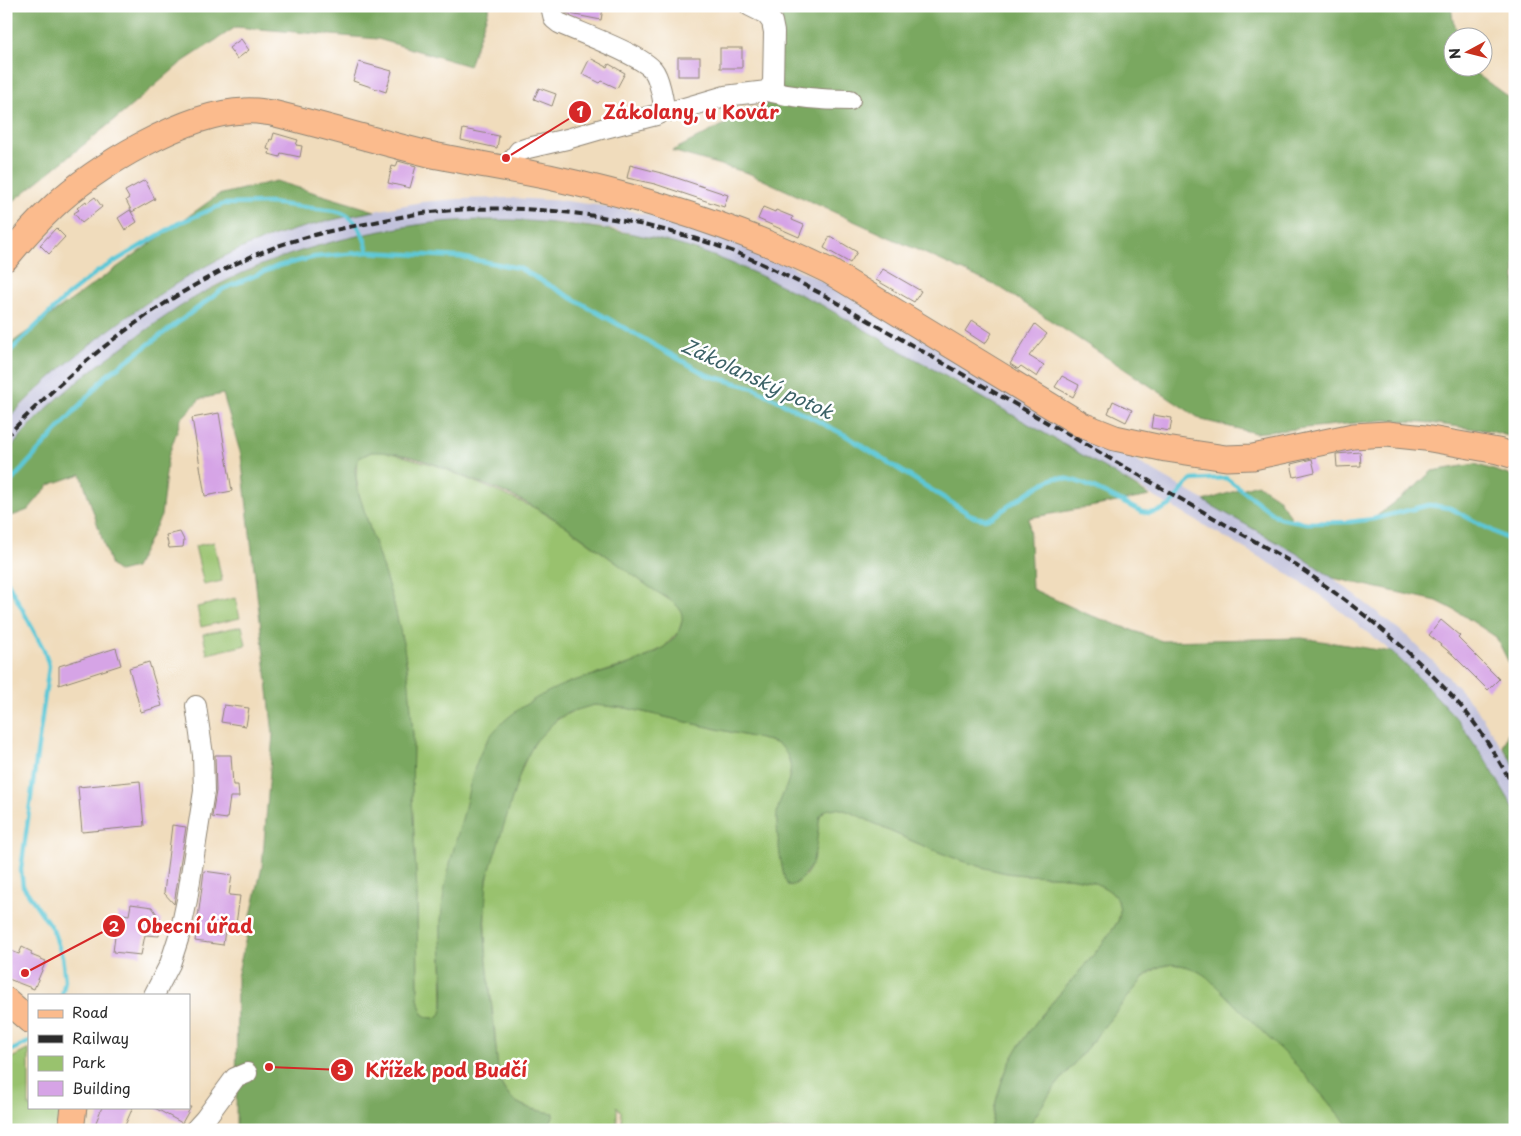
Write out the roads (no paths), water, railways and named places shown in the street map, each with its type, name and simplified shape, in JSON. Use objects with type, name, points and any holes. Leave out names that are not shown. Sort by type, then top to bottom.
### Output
[{"type":"main road","points":[[6,258],[54,205],[95,174],[165,133],[187,124],[231,112],[246,110],[272,113],[433,154],[578,184],[678,210],[791,252],[829,271],[1082,425],[1116,438],[1166,449],[1226,458],[1253,457],[1353,436],[1386,434],[1425,438],[1498,451],[1515,456]]},
{"type":"main road","points":[[6,1000],[27,1018]]},
{"type":"main road","points":[[71,1130],[74,1108]]},
{"type":"street","points":[[551,6],[554,19],[559,23],[641,60],[654,71],[664,102],[664,111]]},
{"type":"street","points":[[750,6],[766,14],[772,22],[774,32],[773,83],[767,91]]},
{"type":"street","points":[[509,169],[512,159],[519,151],[725,96],[767,91],[795,98],[850,100]]},
{"type":"street","points":[[155,994],[170,964],[180,933],[204,791],[203,755],[196,706]]},
{"type":"street","points":[[195,1130],[235,1078],[247,1073]]},
{"type":"waterway","name":"Zákolanský potok","points":[[6,355],[67,296],[97,272],[179,223],[224,204],[270,203],[335,211],[348,216],[354,221],[364,238],[368,252],[459,257],[519,268],[707,375],[754,388],[845,435],[974,517],[984,519],[993,517],[1034,489],[1056,478],[1064,478],[1087,485],[1142,512],[1149,513],[1157,512],[1171,505],[1192,480],[1226,478],[1279,518],[1307,523],[1349,522],[1373,519],[1429,505],[1450,508],[1515,543]]},
{"type":"waterway","points":[[6,487],[106,376],[223,289],[278,266],[315,257],[368,252]]},
{"type":"waterway","name":"Zákolanský potok","points":[[6,579],[44,650],[49,666],[21,870],[23,886],[53,930],[62,956],[65,980],[62,994]]},
{"type":"waterway","name":"Zákolanský potok","points":[[6,1053],[28,1042]]},
{"type":"railway","points":[[6,437],[32,410],[89,359],[150,313],[214,274],[262,252],[306,237],[423,213],[460,210],[498,209],[572,213],[646,226],[682,235],[745,256],[824,295],[1291,562],[1383,630],[1446,689],[1472,720],[1515,788]]},
{"type":"place","name":"Zákolany, u Kovár","points":[[506,158]]},
{"type":"place","name":"Obecní úřad","points":[[25,973]]},
{"type":"place","name":"Křížek pod Budčí","points":[[269,1067]]}]
